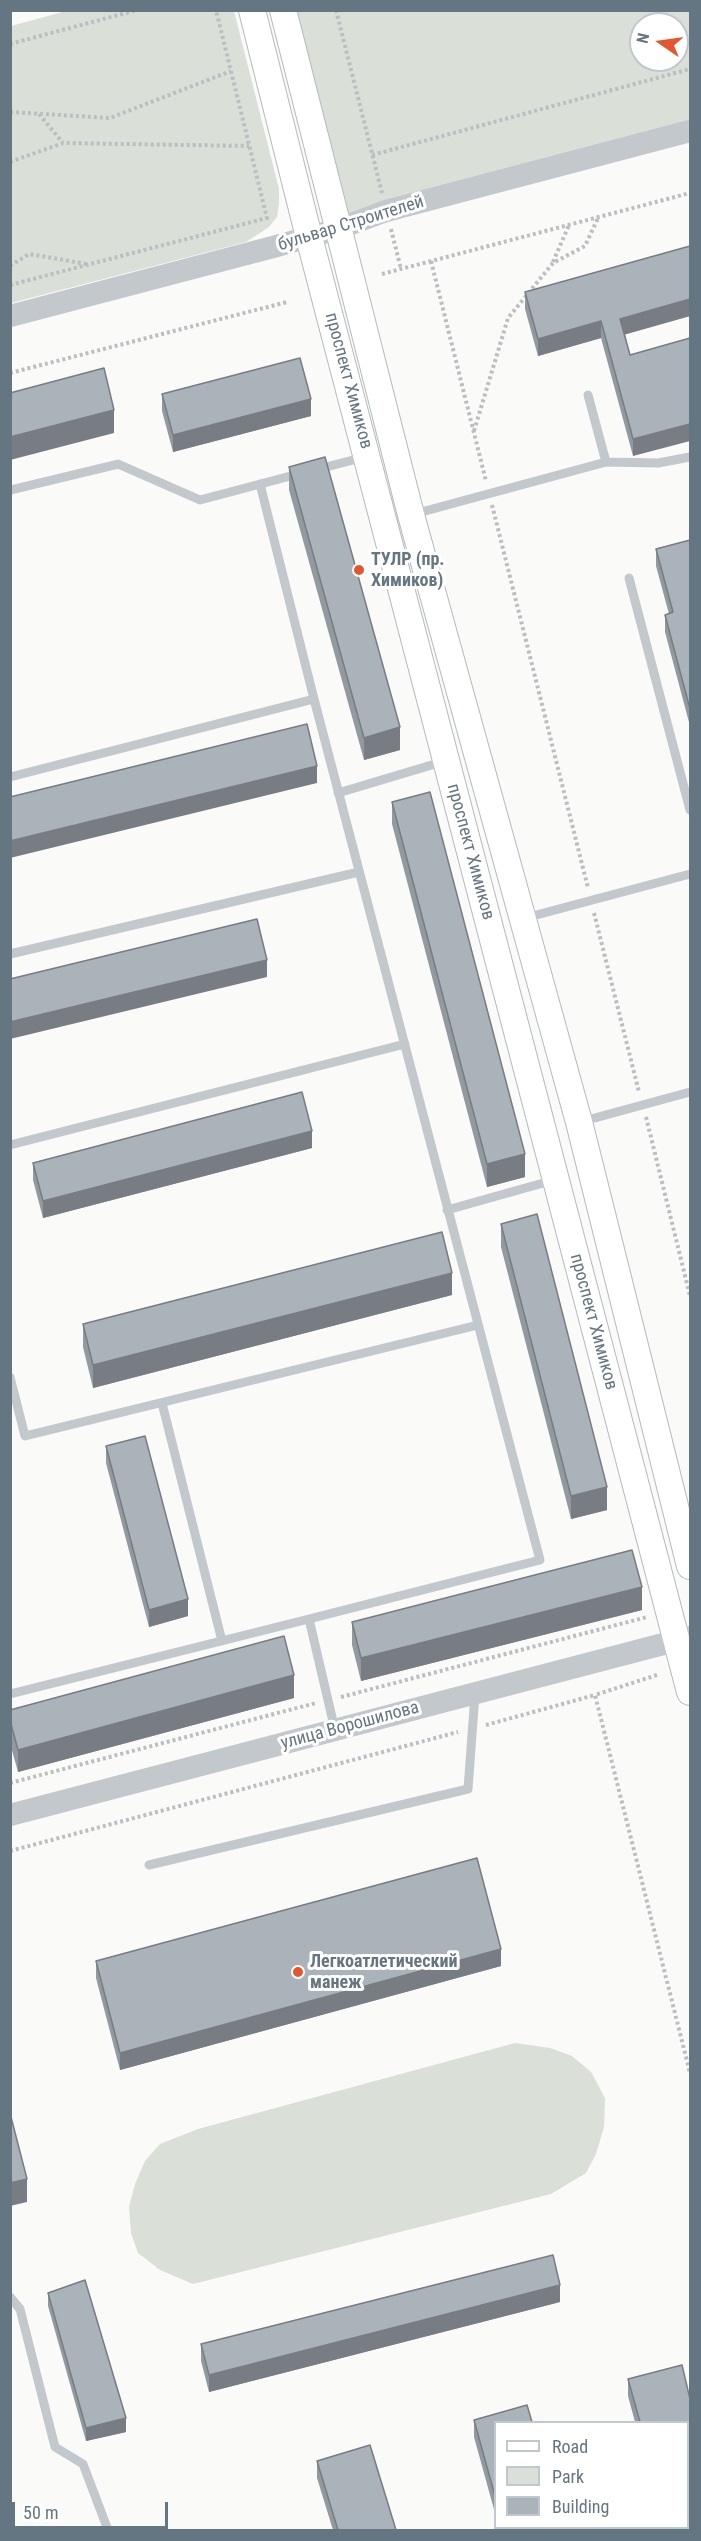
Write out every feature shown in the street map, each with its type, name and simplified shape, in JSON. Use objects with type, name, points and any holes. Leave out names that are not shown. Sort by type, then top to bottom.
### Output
[{"type":"main road","name":"проспект Химиков","points":[[252,10],[555,1179],[684,1639],[690,1692]]},
{"type":"main road","name":"проспект Химиков","points":[[283,10],[411,515],[579,1122],[690,1566]]},
{"type":"street","name":"бульвар Строителей","points":[[10,316],[338,229],[386,211],[690,131]]},
{"type":"street","name":"улица Ворошилова","points":[[10,1815],[684,1639]]},
{"type":"lane","points":[[588,395],[606,462]]},
{"type":"lane","points":[[10,490],[118,464],[200,500],[368,456]]},
{"type":"lane","points":[[411,515],[606,462],[658,463],[690,457]]},
{"type":"lane","points":[[10,1694],[540,1560],[338,792],[260,484]]},
{"type":"lane","points":[[628,578],[689,796],[690,810]]},
{"type":"lane","points":[[10,777],[314,699]]},
{"type":"lane","points":[[338,792],[447,761]]},
{"type":"lane","points":[[10,954],[359,872]]},
{"type":"lane","points":[[523,919],[690,874]]},
{"type":"lane","points":[[10,1145],[405,1044]]},
{"type":"lane","points":[[579,1122],[690,1092]]},
{"type":"lane","points":[[447,1210],[555,1179]]},
{"type":"lane","points":[[10,1377],[25,1437],[478,1325]]},
{"type":"lane","points":[[162,1403],[222,1641]]},
{"type":"lane","points":[[309,1619],[335,1730]]},
{"type":"lane","points":[[149,1865],[468,1789],[475,1694]]},
{"type":"lane","points":[[10,2297],[20,2309],[55,2447],[84,2464],[108,2530]]},
{"type":"path","points":[[10,44],[137,10]]},
{"type":"path","points":[[10,285],[267,218],[216,10]]},
{"type":"path","points":[[336,10],[401,269]]},
{"type":"path","points":[[372,155],[690,69]]},
{"type":"path","points":[[10,112],[111,118],[231,70]]},
{"type":"path","points":[[39,114],[63,143]]},
{"type":"path","points":[[10,162],[63,143],[249,146]]},
{"type":"path","points":[[382,274],[690,193]]},
{"type":"path","points":[[553,263],[585,246],[599,217]]},
{"type":"path","points":[[474,432],[508,318],[553,263],[569,225]]},
{"type":"path","points":[[10,266],[29,254],[89,264]]},
{"type":"path","points":[[431,261],[690,1296]]},
{"type":"path","points":[[10,373],[287,302]]},
{"type":"path","points":[[10,1851],[595,1695],[657,1675]]},
{"type":"path","points":[[595,1695],[690,2073]]},
{"type":"green space","points":[[70,10],[234,11],[279,189],[277,217],[269,227],[246,242],[11,303],[11,26]]},
{"type":"green space","points":[[283,11],[690,11],[690,131],[338,229]]},
{"type":"green space","points":[[515,2043],[550,2048],[572,2056],[591,2072],[605,2098],[604,2127],[596,2154],[586,2173],[551,2194],[193,2284],[160,2270],[138,2253],[131,2233],[129,2207],[135,2184],[145,2161],[160,2144],[198,2129]]},
{"type":"building","points":[[690,246],[690,299],[620,319],[630,355],[690,338],[690,424],[633,439],[601,321],[538,339],[525,292]]},
{"type":"building","points":[[300,358],[311,399],[173,435],[162,394]]},
{"type":"building","points":[[104,368],[114,410],[10,437],[10,393]]},
{"type":"building","points":[[325,457],[400,727],[364,738],[289,467]]},
{"type":"building","points":[[690,540],[690,709],[665,615],[673,612],[656,549]]},
{"type":"building","points":[[307,724],[317,766],[10,841],[10,797]]},
{"type":"building","points":[[430,792],[525,1154],[487,1164],[392,802]]},
{"type":"building","points":[[257,919],[267,960],[10,1022],[10,979]]},
{"type":"building","points":[[302,1092],[312,1131],[43,1201],[33,1163]]},
{"type":"building","points":[[537,1214],[607,1487],[571,1496],[501,1224]]},
{"type":"building","points":[[442,1232],[452,1273],[93,1365],[83,1324]]},
{"type":"building","points":[[145,1436],[188,1599],[149,1610],[106,1446]]},
{"type":"building","points":[[632,1550],[642,1587],[361,1658],[352,1622]]},
{"type":"building","points":[[284,1636],[294,1675],[18,1750],[10,1720],[10,1710]]},
{"type":"building","name":"Легкоатлетический манеж","points":[[477,1858],[501,1949],[120,2053],[96,1961]]},
{"type":"building","points":[[10,2113],[27,2179],[10,2183]]},
{"type":"building","points":[[553,2255],[560,2285],[209,2375],[201,2344]]},
{"type":"building","points":[[85,2280],[126,2418],[86,2428],[48,2293]]},
{"type":"building","points":[[682,2365],[690,2399],[690,2474],[689,2421],[640,2421],[628,2379]]},
{"type":"building","points":[[527,2405],[532,2421],[494,2421],[494,2492],[474,2420]]},
{"type":"building","points":[[370,2445],[396,2530],[338,2530],[317,2461]]},
{"type":"place","name":"ТУЛР (пр. Химиков)","points":[[359,570]]},
{"type":"place","name":"Легкоатлетический манеж","points":[[298,1972]]}]
